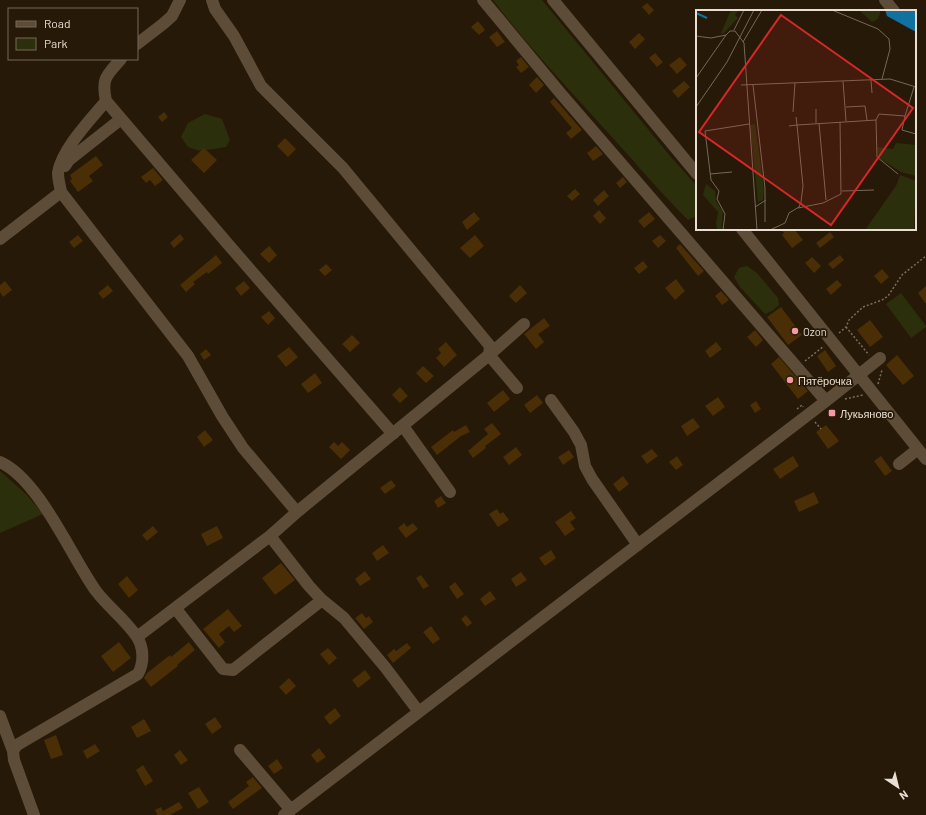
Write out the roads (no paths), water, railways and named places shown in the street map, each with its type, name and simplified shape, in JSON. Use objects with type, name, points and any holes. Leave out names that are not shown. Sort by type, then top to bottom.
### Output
[{"type":"street","points":[[138,43],[172,16],[180,0]]},
{"type":"street","points":[[212,0],[216,9],[234,36],[261,86],[343,168],[490,346],[489,355],[517,388]]},
{"type":"street","points":[[483,0],[562,95],[826,401]]},
{"type":"street","points":[[553,0],[696,173]]},
{"type":"street","points":[[885,0],[893,10]]},
{"type":"street","points":[[120,60],[109,73],[104,82],[106,101],[227,243],[394,434]]},
{"type":"street","points":[[106,101],[72,144],[60,165],[58,175],[61,192],[188,356],[222,416],[243,448],[297,512]]},
{"type":"street","points":[[58,175],[69,160],[121,119]]},
{"type":"street","points":[[0,239],[61,192]]},
{"type":"street","points":[[743,230],[926,459]]},
{"type":"street","points":[[137,637],[176,609],[270,536],[297,512],[489,355],[524,324]]},
{"type":"street","points":[[240,750],[288,812],[859,376],[880,358]]},
{"type":"street","points":[[551,400],[574,432],[581,445],[585,466],[592,479],[638,544]]},
{"type":"street","points":[[403,426],[450,492]]},
{"type":"street","points":[[899,464],[918,449]]},
{"type":"street","points":[[0,462],[7,465],[38,496],[97,592],[137,637],[143,652],[142,667],[138,674],[17,745],[13,751]]},
{"type":"street","points":[[270,536],[309,586],[322,600],[344,618],[385,667],[419,712]]},
{"type":"street","points":[[176,609],[223,669],[233,670],[322,600]]},
{"type":"street","points":[[0,716],[34,815]]},
{"type":"place","name":"Ozon","points":[[795,331]]},
{"type":"place","name":"Пятёрочка","points":[[790,380]]},
{"type":"place","name":"Лукьяново","points":[[832,413]]}]
